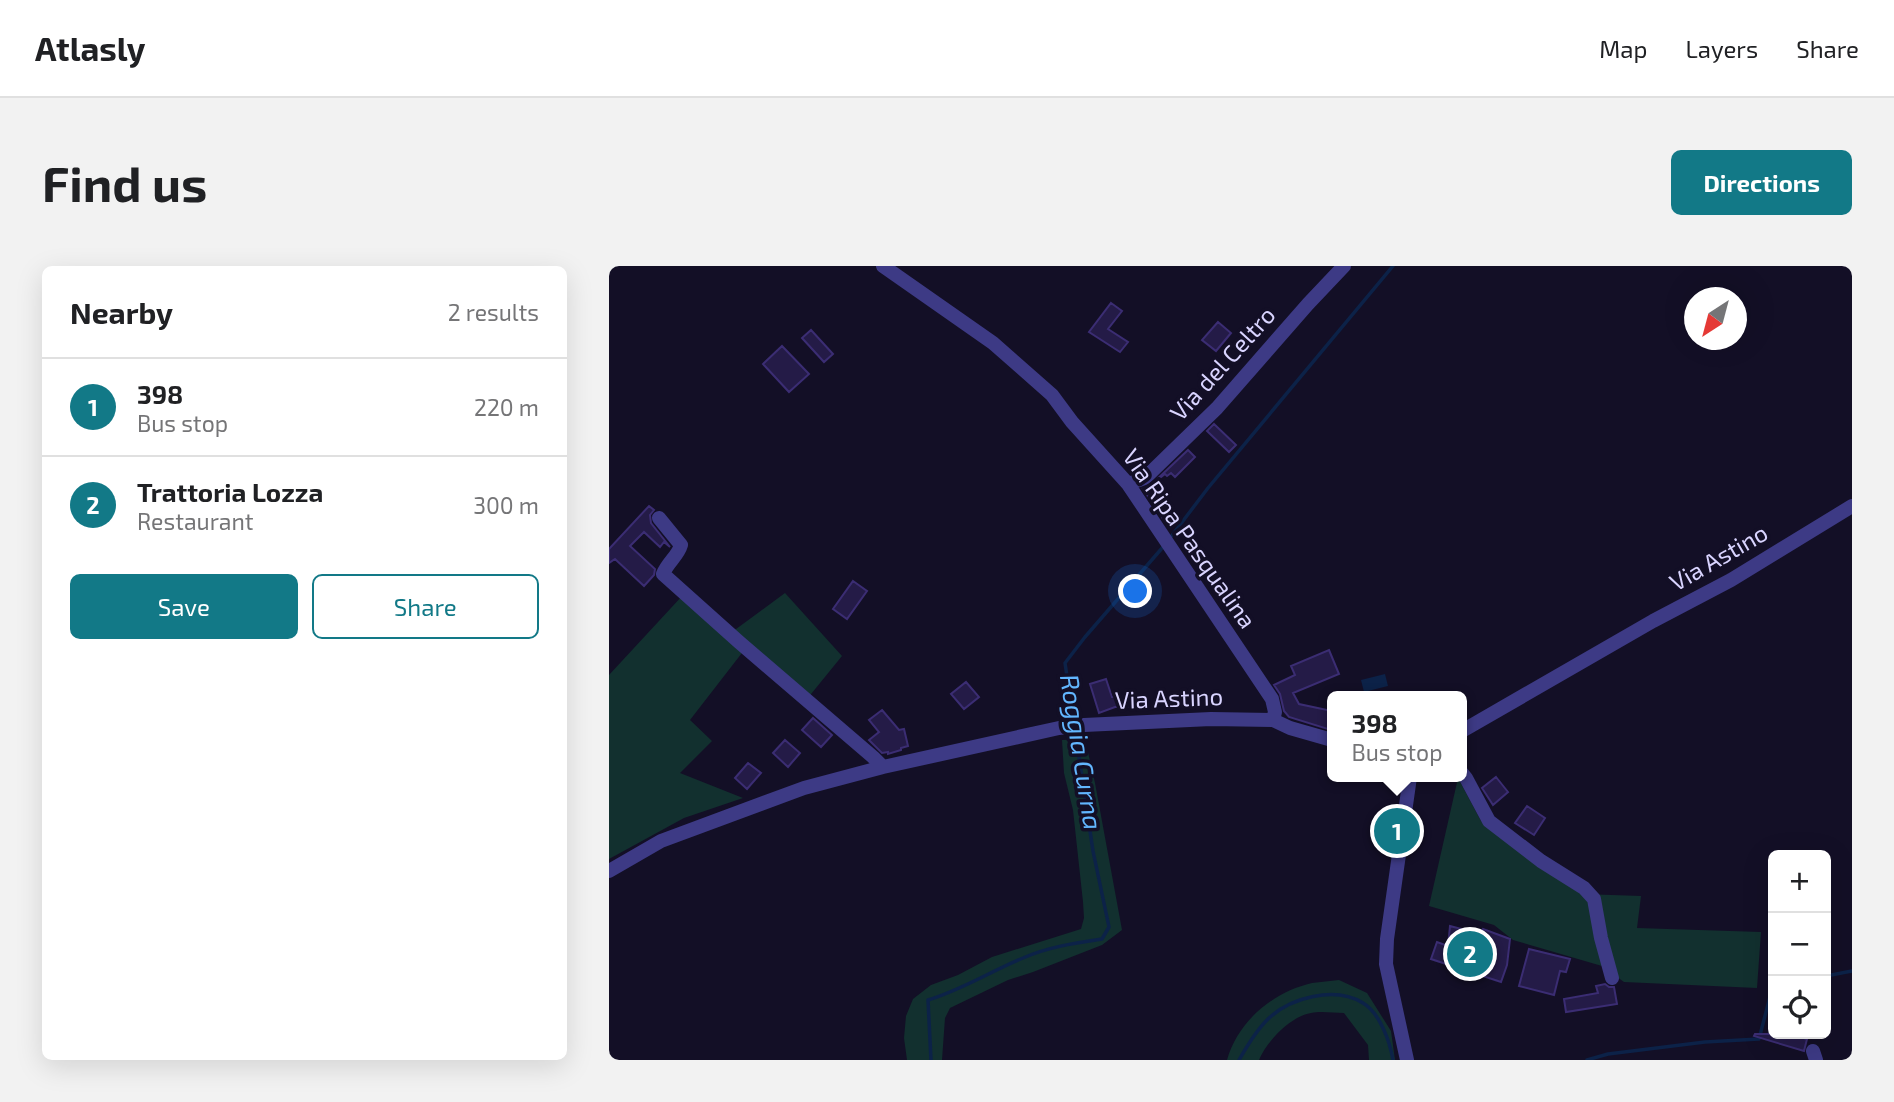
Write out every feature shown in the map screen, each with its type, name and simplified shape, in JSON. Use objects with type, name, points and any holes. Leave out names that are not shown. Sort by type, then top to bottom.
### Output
[{"type":"street","name":"Via Ripa Pasqualina","points":[[883,266],[993,343],[1052,395],[1072,422],[1128,484],[1159,529],[1272,699],[1275,712],[1273,720]]},
{"type":"street","name":"Via del Celtro","points":[[1128,484],[1145,478],[1217,408],[1344,266]]},
{"type":"street","name":"Via Astino","points":[[1467,728],[1653,621],[1731,580],[1852,506]]},
{"type":"street","points":[[659,518],[681,545],[680,551],[663,574],[883,767]]},
{"type":"street","name":"Via Astino","points":[[609,871],[661,841],[804,788],[883,767],[1059,729],[1084,725],[1211,719],[1273,720],[1327,739]]},
{"type":"street","points":[[1467,780],[1489,821],[1541,861],[1584,888],[1594,899],[1612,978]]},
{"type":"street","points":[[1407,1060],[1386,964],[1387,939],[1409,782]]},
{"type":"green space","points":[[785,593],[842,656],[807,699],[745,649],[690,720],[712,741],[680,773],[743,798],[684,818],[609,859],[609,675],[683,595],[732,632]]},
{"type":"green space","points":[[1085,739],[1122,930],[1102,945],[1008,980],[950,1008],[945,1018],[942,1060],[907,1060],[904,1038],[906,1016],[913,999],[931,985],[958,975],[992,957],[1081,929],[1084,918],[1083,902],[1073,810],[1064,773],[1062,740]]},
{"type":"green space","points":[[1457,782],[1460,782],[1481,821],[1582,894],[1641,896],[1637,928],[1761,932],[1757,988],[1624,982],[1602,966],[1513,940],[1494,925],[1429,906]]},
{"type":"green space","points":[[1339,980],[1367,993],[1391,1031],[1395,1060],[1369,1060],[1368,1045],[1344,1013],[1323,1012],[1303,1015],[1288,1024],[1273,1038],[1259,1060],[1227,1060],[1239,1033],[1259,1010],[1271,1001],[1298,987]]},
{"type":"water","points":[[1385,674],[1388,686],[1364,691],[1361,680]]},
{"type":"building","points":[[1111,303],[1122,311],[1108,329],[1128,342],[1120,352],[1089,332]]},
{"type":"building","points":[[1218,322],[1231,333],[1216,351],[1202,340]]},
{"type":"building","points":[[811,330],[833,354],[824,362],[802,338]]},
{"type":"building","points":[[782,346],[809,374],[789,392],[763,364]]},
{"type":"building","points":[[1214,424],[1236,445],[1229,452],[1207,431]]},
{"type":"building","points":[[1188,450],[1195,457],[1175,477],[1171,473],[1167,476],[1165,474],[1152,484]]},
{"type":"building","points":[[1151,485],[1149,487],[1170,520],[1166,523],[1143,489]]},
{"type":"building","points":[[649,506],[654,510],[650,515],[651,523],[670,547],[664,542],[660,547],[644,532],[630,546],[655,569],[654,575],[644,586],[615,559],[609,563],[609,549]]},
{"type":"building","points":[[853,581],[867,591],[847,619],[833,609]]},
{"type":"building","points":[[1329,650],[1339,674],[1293,693],[1299,704],[1327,710],[1327,729],[1289,717],[1284,711],[1280,694],[1274,685],[1295,675],[1291,666]]},
{"type":"building","points":[[1106,679],[1112,697],[1141,696],[1141,707],[1115,707],[1099,713],[1090,684]]},
{"type":"building","points":[[966,682],[979,697],[964,709],[951,694]]},
{"type":"building","points":[[882,710],[899,730],[904,729],[908,746],[888,754],[882,753],[869,740],[879,732],[869,720]]},
{"type":"building","points":[[813,718],[832,735],[821,747],[802,730]]},
{"type":"building","points":[[785,740],[800,753],[788,767],[773,753]]},
{"type":"building","points":[[748,763],[761,773],[747,789],[735,778]]},
{"type":"building","points":[[1496,777],[1508,792],[1493,805],[1482,788]]},
{"type":"building","points":[[1527,806],[1545,818],[1534,835],[1515,823]]},
{"type":"building","points":[[1450,926],[1480,934],[1483,929],[1510,939],[1507,965],[1501,982],[1431,959],[1437,942],[1448,946]]},
{"type":"building","points":[[1529,949],[1570,959],[1566,972],[1560,971],[1554,995],[1519,986]]},
{"type":"building","points":[[1605,984],[1614,987],[1617,1004],[1566,1012],[1564,999],[1598,993],[1596,986]]},
{"type":"building","points":[[1768,1034],[1768,1039],[1807,1039],[1804,1051],[1754,1036]]},
{"type":"waterway","name":"Roggia Curna","points":[[1170,538],[1208,488],[1393,266]]},
{"type":"waterway","name":"Roggia Curna","points":[[1074,723],[1065,663],[1163,547]]},
{"type":"waterway","name":"Roggia Curna","points":[[931,1060],[928,1000],[1032,954],[1102,939],[1109,927],[1093,851],[1075,730]]},
{"type":"waterway","name":"Roggia Curna","points":[[1831,975],[1852,971]]},
{"type":"waterway","name":"Roggia Curna","points":[[1239,1060],[1259,1029],[1277,1012],[1300,1000],[1326,995],[1352,998],[1369,1008],[1383,1028],[1393,1060]]},
{"type":"waterway","name":"Roggia Curna","points":[[1587,1060],[1608,1054],[1705,1042],[1759,1039],[1768,1004]]},
{"type":"place","name":"398","points":[[1397,831]]},
{"type":"place","name":"Trattoria Lozza","points":[[1470,954]]}]
